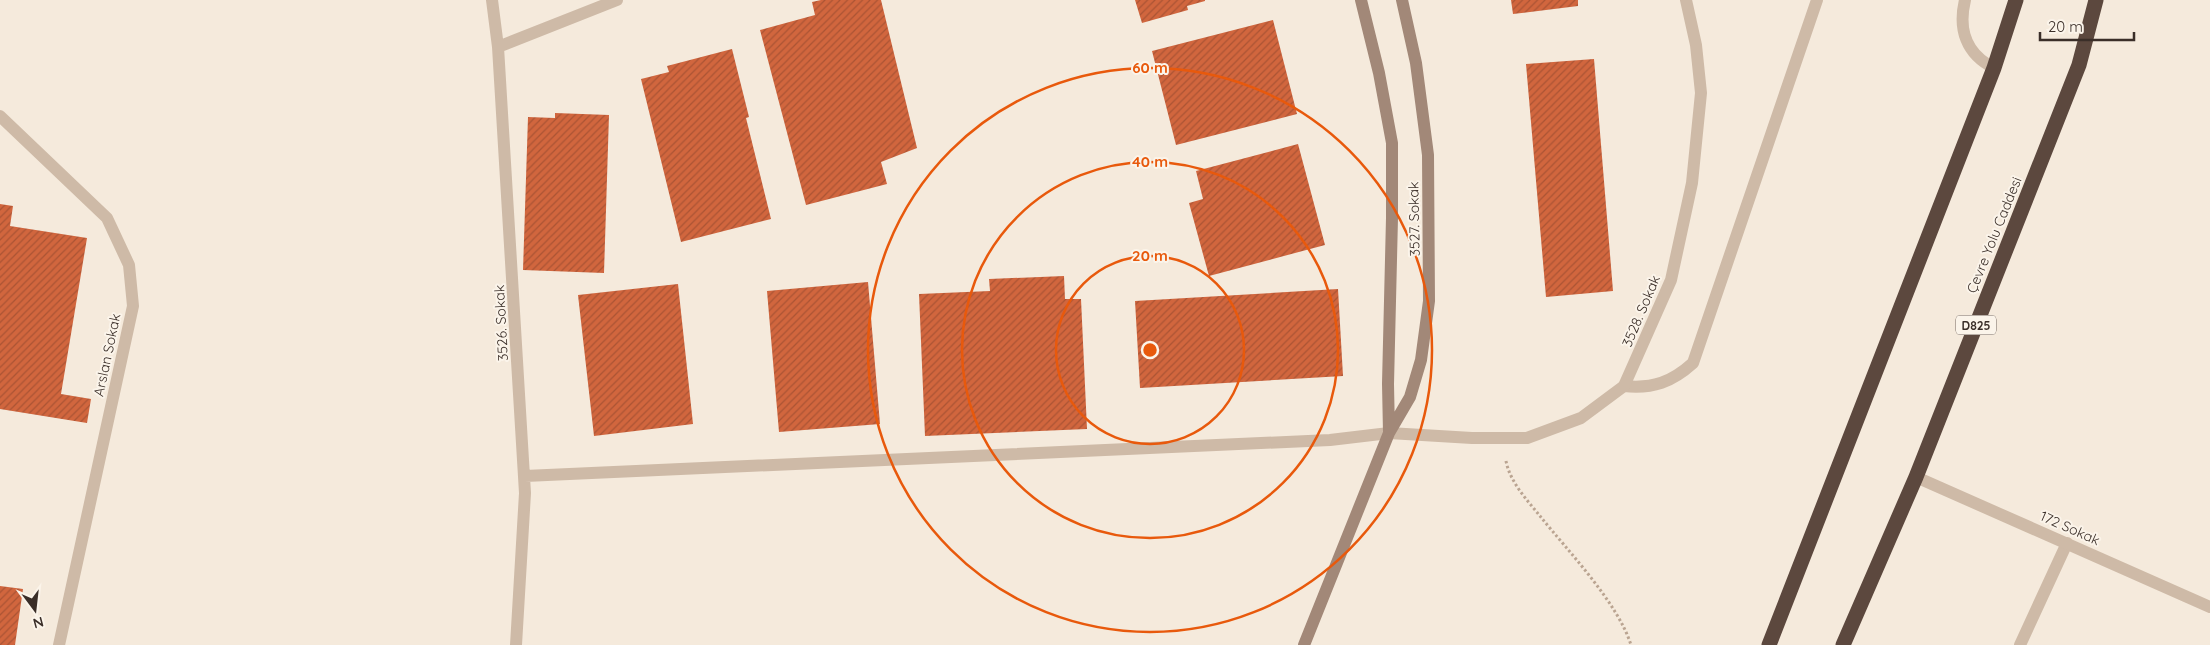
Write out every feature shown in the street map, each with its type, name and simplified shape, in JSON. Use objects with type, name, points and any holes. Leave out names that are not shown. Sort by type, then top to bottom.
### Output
[{"type":"highway","points":[[1994,68],[2008,0]]},
{"type":"highway","points":[[1768,645],[1994,68],[2016,0]]},
{"type":"highway","name":"Çevre Yolu Caddesi","points":[[1843,645],[1916,477],[2079,65],[2096,0]]},
{"type":"highway","points":[[2079,65],[2107,0]]},
{"type":"street","name":"3526. Sokak","points":[[492,0],[498,47],[525,476],[516,645]]},
{"type":"street","points":[[498,47],[617,0]]},
{"type":"street","name":"3527. Sokak","points":[[1361,0],[1392,144],[1388,384],[1389,433]]},
{"type":"street","name":"3527. Sokak","points":[[1304,645],[1389,433],[1410,397],[1418,369],[1429,301],[1428,155],[1416,63],[1402,0]]},
{"type":"street","name":"3528. Sokak","points":[[525,476],[1330,440],[1389,433],[1527,438],[1581,418],[1624,386],[1672,280],[1692,184],[1700,93],[1696,45],[1686,0]]},
{"type":"street","points":[[1624,386],[1652,387],[1666,383],[1680,375],[1693,363],[1817,0]]},
{"type":"street","points":[[1965,0],[1962,19],[1963,33],[1968,46],[1977,57],[1994,68]]},
{"type":"street","name":"Arslan Sokak","points":[[0,116],[107,218],[129,265],[133,306],[59,645]]},
{"type":"street","name":"172 Sokak","points":[[1916,477],[2210,607]]},
{"type":"street","points":[[2020,645],[2068,543]]},
{"type":"path","points":[[1502,438],[1507,466],[1521,493],[1595,585],[1626,628],[1631,645]]},
{"type":"building","points":[[821,0],[881,0],[917,148],[881,162],[887,184],[806,205],[760,30],[815,15],[812,2]]},
{"type":"building","points":[[1135,0],[1205,1],[1187,6],[1188,10],[1142,23]]},
{"type":"building","points":[[1511,0],[1578,0],[1578,6],[1513,14]]},
{"type":"building","points":[[1273,20],[1297,114],[1176,145],[1152,51]]},
{"type":"building","points":[[732,49],[749,117],[746,118],[771,219],[681,242],[641,79],[669,72],[667,66]]},
{"type":"building","points":[[1594,59],[1613,291],[1546,297],[1526,64]]},
{"type":"building","points":[[555,113],[609,115],[604,273],[523,270],[528,117],[555,118]]},
{"type":"building","points":[[1298,144],[1325,245],[1209,276],[1189,203],[1203,199],[1196,171]]},
{"type":"building","points":[[0,204],[13,206],[10,226],[87,238],[61,394],[91,399],[87,423],[0,409]]},
{"type":"building","points":[[1064,276],[1065,299],[1081,299],[1087,429],[925,436],[919,294],[990,291],[989,279]]},
{"type":"building","points":[[868,282],[880,424],[779,432],[767,291]]},
{"type":"building","points":[[678,284],[693,424],[594,436],[578,295]]},
{"type":"building","points":[[1338,289],[1343,376],[1140,388],[1135,301]]},
{"type":"building","points":[[0,586],[23,589],[15,645],[0,645]]}]
